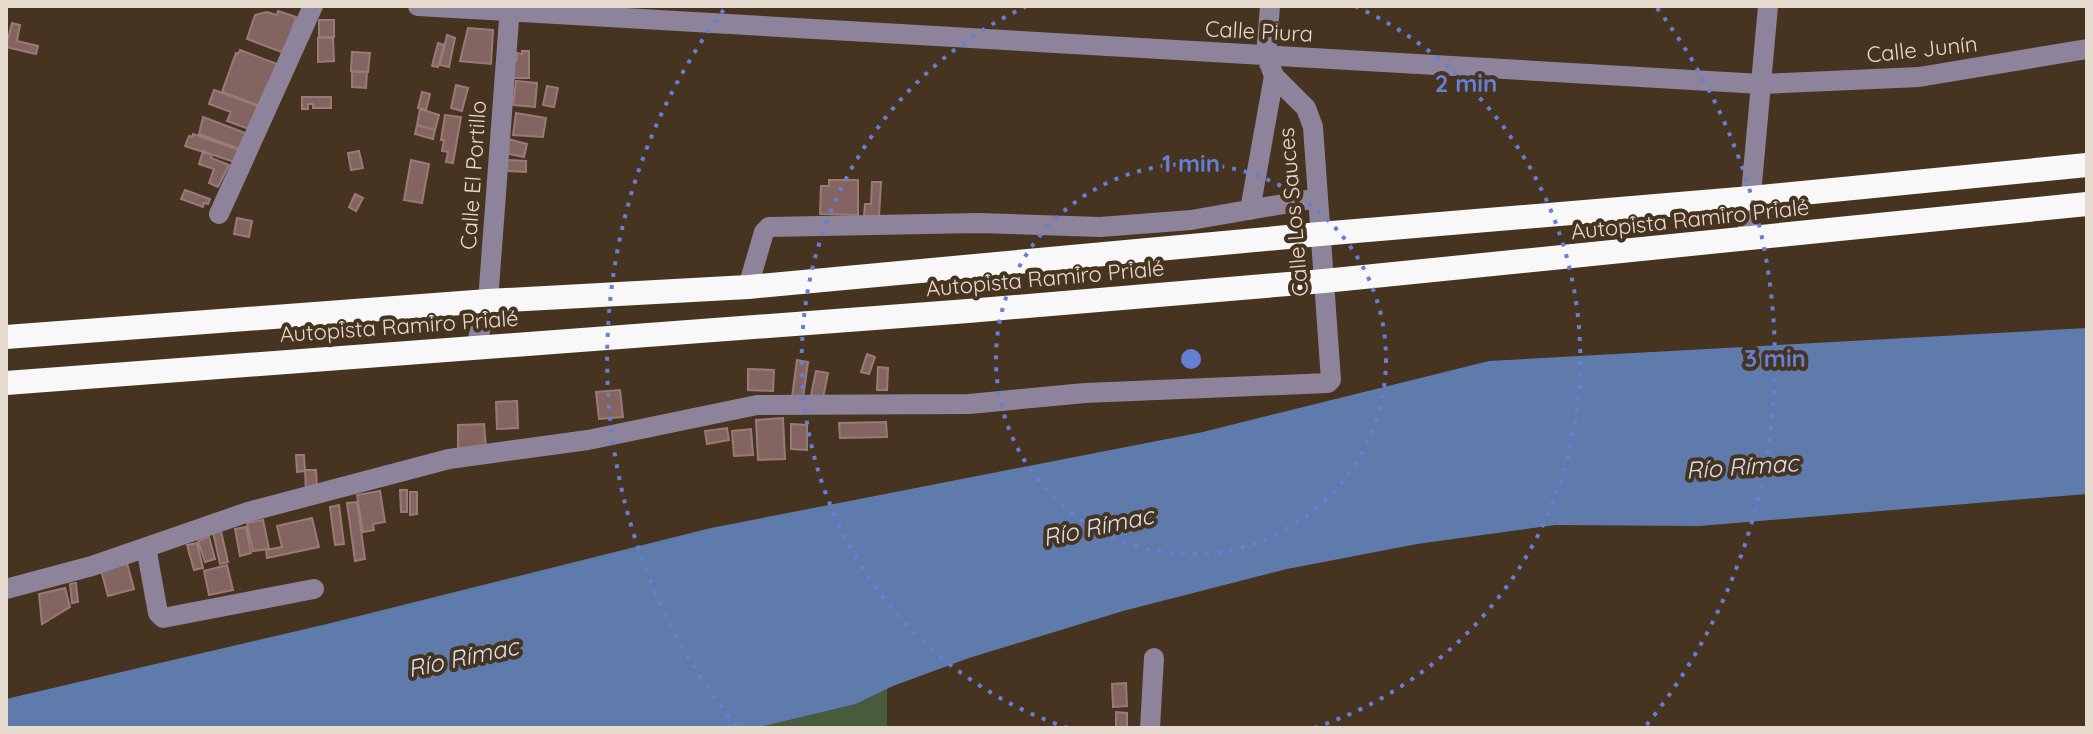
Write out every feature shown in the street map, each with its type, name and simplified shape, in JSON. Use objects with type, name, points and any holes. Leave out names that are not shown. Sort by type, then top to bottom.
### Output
[{"type":"highway","name":"Autopista Ramiro Prialé","points":[[6,337],[488,301],[748,287],[2087,165]]},
{"type":"highway","name":"Autopista Ramiro Prialé","points":[[6,383],[968,311],[1324,281],[2087,204]]},
{"type":"street","points":[[219,214],[313,6]]},
{"type":"street","name":"Calle Piura","points":[[418,6],[1761,84]]},
{"type":"street","name":"Calle Los Sauces","points":[[146,547],[248,512],[449,459],[588,440],[757,405],[969,404],[1085,393],[1328,383],[1331,380],[1313,127],[1306,108],[1274,76],[1266,55],[1270,6]]},
{"type":"street","points":[[1747,239],[1768,6]]},
{"type":"street","name":"Calle El Portillo","points":[[476,346],[488,301],[509,9]]},
{"type":"street","name":"Calle Junín","points":[[1761,84],[1919,77],[2087,49]]},
{"type":"street","points":[[1250,210],[1274,76]]},
{"type":"street","points":[[748,287],[764,232],[769,227],[979,223],[1100,227],[1191,220],[1318,198]]},
{"type":"street","points":[[6,589],[92,566],[146,547],[158,613],[163,618],[314,589]]},
{"type":"street","points":[[1150,728],[1154,658]]},
{"type":"green space","points":[[887,689],[887,728],[756,728],[856,704]]},
{"type":"water","name":"Río Rímac","points":[[2087,328],[2087,494],[1699,526],[1555,525],[1417,544],[1287,569],[1123,611],[969,658],[893,686],[856,704],[756,728],[6,728],[6,699],[327,624],[711,528],[1203,432],[1489,361]]},
{"type":"building","points":[[278,11],[296,17],[284,53],[247,39],[255,15],[267,12],[277,15]]},
{"type":"building","points":[[319,20],[334,20],[334,37],[319,37]]},
{"type":"building","points":[[12,23],[20,25],[17,41],[38,46],[36,54],[6,47]]},
{"type":"building","points":[[468,28],[493,30],[491,64],[460,61]]},
{"type":"building","points":[[447,35],[455,38],[449,67],[440,65]]},
{"type":"building","points":[[318,38],[333,38],[334,61],[318,62]]},
{"type":"building","points":[[438,43],[444,45],[438,67],[432,66]]},
{"type":"building","points":[[240,50],[280,65],[263,107],[222,92],[236,53]]},
{"type":"building","points":[[522,51],[529,51],[529,78],[514,78],[514,60],[517,60],[517,53],[522,54]]},
{"type":"building","points":[[352,52],[370,53],[368,72],[351,71]]},
{"type":"building","points":[[352,72],[367,72],[366,88],[352,87]]},
{"type":"building","points":[[516,81],[537,83],[535,107],[513,105]]},
{"type":"building","points":[[456,85],[468,88],[462,111],[451,108]]},
{"type":"building","points":[[547,86],[558,88],[554,107],[543,105]]},
{"type":"building","points":[[214,90],[263,108],[249,129],[227,121],[231,112],[209,104]]},
{"type":"building","points":[[422,92],[430,94],[426,110],[418,108]]},
{"type":"building","points":[[302,97],[331,97],[331,108],[313,108],[313,104],[308,104],[308,109],[302,109]]},
{"type":"building","points":[[420,109],[439,115],[435,130],[417,125]]},
{"type":"building","points":[[516,113],[546,118],[543,137],[513,135]]},
{"type":"building","points":[[445,115],[461,117],[453,163],[446,162],[448,152],[442,151]]},
{"type":"building","points":[[203,117],[248,134],[242,150],[199,134]]},
{"type":"building","points":[[417,125],[435,130],[433,139],[415,134]]},
{"type":"building","points":[[193,134],[239,150],[235,162],[185,146]]},
{"type":"building","points":[[508,139],[527,144],[524,157],[505,153]]},
{"type":"building","points":[[203,151],[229,165],[218,187],[209,183],[214,169],[199,164]]},
{"type":"building","points":[[359,151],[363,168],[351,170],[348,153]]},
{"type":"building","points":[[411,160],[429,164],[422,203],[404,200]]},
{"type":"building","points":[[507,160],[526,161],[526,172],[506,171]]},
{"type":"building","points":[[829,180],[858,180],[858,215],[820,214],[821,186],[829,186]]},
{"type":"building","points":[[872,182],[881,182],[879,217],[864,216],[865,204],[871,204]]},
{"type":"building","points":[[185,190],[210,199],[208,204],[204,203],[203,207],[181,199]]},
{"type":"building","points":[[355,194],[363,198],[356,211],[349,207]]},
{"type":"building","points":[[237,218],[252,221],[249,237],[234,234]]},
{"type":"building","points":[[867,354],[875,357],[869,374],[861,372]]},
{"type":"building","points":[[797,360],[808,362],[803,398],[792,397]]},
{"type":"building","points":[[878,367],[888,368],[887,390],[877,390]]},
{"type":"building","points":[[748,369],[774,370],[773,391],[748,390]]},
{"type":"building","points":[[816,371],[828,373],[823,398],[811,395]]},
{"type":"building","points":[[620,390],[623,417],[599,419],[596,392]]},
{"type":"building","points":[[517,401],[518,428],[497,429],[496,402]]},
{"type":"building","points":[[783,418],[785,459],[758,460],[756,420]]},
{"type":"building","points":[[886,422],[887,437],[840,438],[839,423]]},
{"type":"building","points":[[484,424],[486,448],[458,452],[458,425]]},
{"type":"building","points":[[791,424],[807,425],[807,450],[791,449]]},
{"type":"building","points":[[727,428],[729,440],[707,444],[705,431]]},
{"type":"building","points":[[751,429],[753,455],[734,456],[732,431]]},
{"type":"building","points":[[296,455],[304,455],[305,471],[297,472]]},
{"type":"building","points":[[305,470],[316,470],[317,491],[306,491]]},
{"type":"building","points":[[400,490],[407,490],[407,512],[401,512]]},
{"type":"building","points":[[380,491],[385,522],[373,524],[374,530],[363,532],[357,495]]},
{"type":"building","points":[[410,492],[417,492],[417,514],[410,515]]},
{"type":"building","points":[[357,502],[365,559],[355,561],[347,503]]},
{"type":"building","points":[[339,505],[344,544],[335,545],[330,507]]},
{"type":"building","points":[[312,518],[319,547],[267,558],[266,550],[282,547],[277,526]]},
{"type":"building","points":[[263,520],[269,549],[253,551],[247,523]]},
{"type":"building","points":[[246,527],[251,553],[240,556],[235,529]]},
{"type":"building","points":[[221,531],[228,562],[220,564],[213,532]]},
{"type":"building","points":[[209,537],[215,559],[205,562],[198,541]]},
{"type":"building","points":[[197,543],[203,568],[194,570],[187,545]]},
{"type":"building","points":[[127,563],[134,589],[108,596],[101,570]]},
{"type":"building","points":[[227,565],[233,590],[209,595],[204,571]]},
{"type":"building","points":[[76,583],[78,602],[72,603],[70,584]]},
{"type":"building","points":[[65,588],[70,607],[42,624],[39,594]]},
{"type":"building","points":[[1126,683],[1127,706],[1113,707],[1112,684]]},
{"type":"building","points":[[1116,712],[1127,713],[1127,728],[1116,728]]}]
